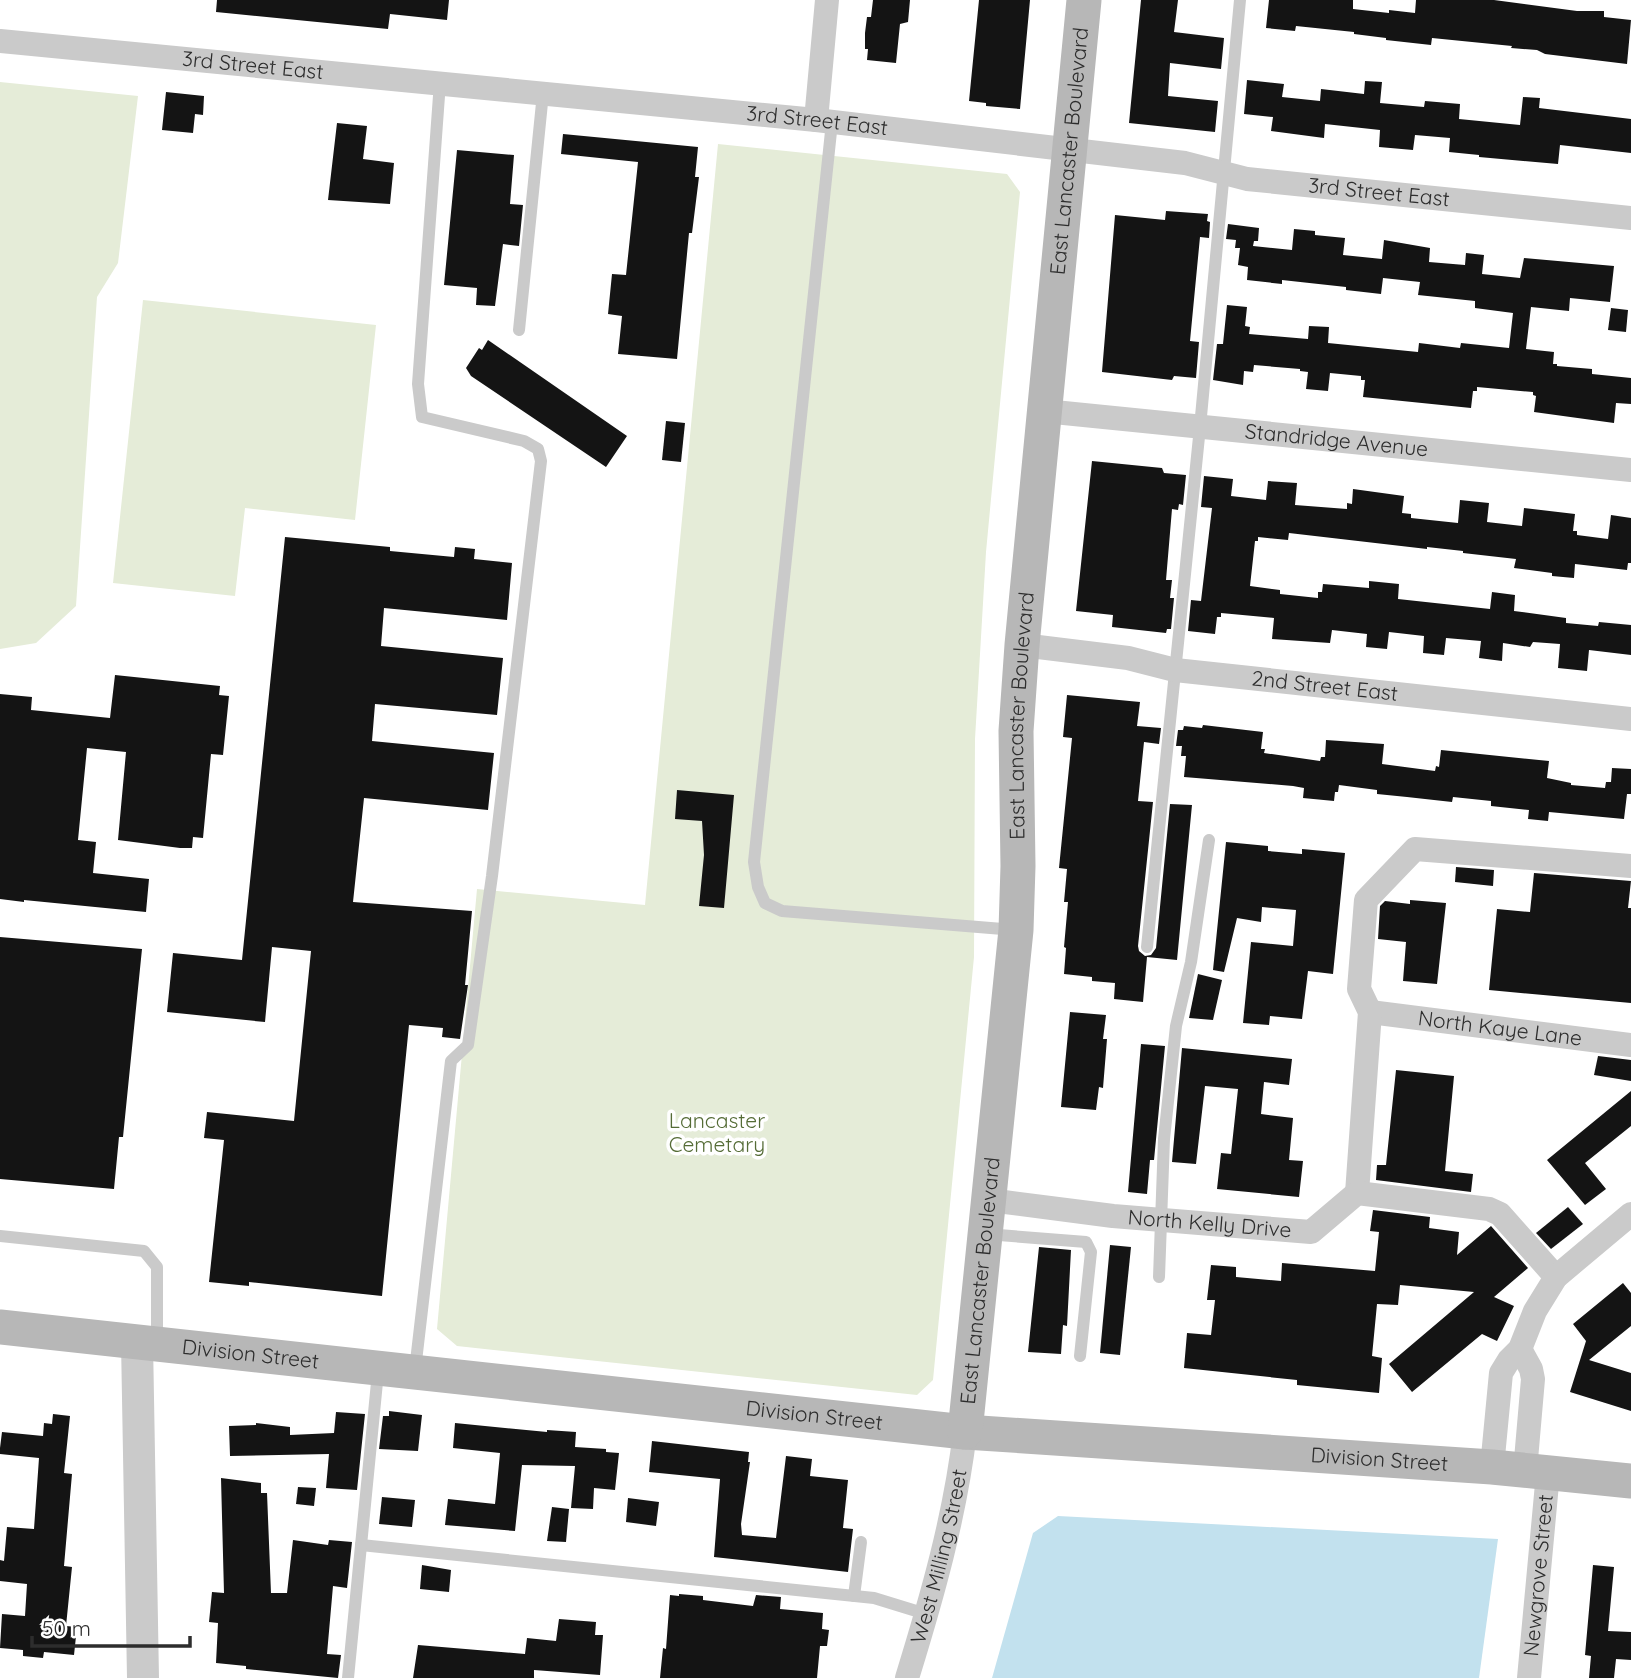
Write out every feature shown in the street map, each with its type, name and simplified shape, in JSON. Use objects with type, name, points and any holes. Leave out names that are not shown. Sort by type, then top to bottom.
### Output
[{"type":"main road","name":"East Lancaster Boulevard","points":[[965,1432],[1016,930],[1016,731],[1022,645],[1084,0]]},
{"type":"main road","name":"Division Street","points":[[0,1327],[965,1432],[1522,1470],[1631,1480]]},
{"type":"street","points":[[824,121],[827,0]]},
{"type":"street","name":"3rd Street East","points":[[0,41],[824,121],[1185,163],[1247,179],[1631,218]]},
{"type":"street","name":"Standridge Avenue","points":[[1044,411],[1631,470]]},
{"type":"street","name":"2nd Street East","points":[[1022,645],[1128,658],[1175,670],[1631,719]]},
{"type":"street","points":[[1556,1277],[1500,1214],[1489,1209],[1357,1192],[1370,1012],[1359,989],[1366,900],[1415,849],[1631,866]]},
{"type":"street","name":"North Kaye Lane","points":[[1370,1012],[1631,1045]]},
{"type":"street","name":"North Kelly Drive","points":[[989,1200],[1113,1216],[1311,1232],[1357,1192]]},
{"type":"street","points":[[1522,1470],[1502,1373],[1509,1360],[1520,1349],[1535,1311],[1556,1277],[1631,1214]]},
{"type":"street","points":[[143,1678],[147,1343]]},
{"type":"street","points":[[1520,1349],[1531,1368],[1533,1379],[1522,1470]]},
{"type":"street","name":"West Milling Street","points":[[907,1678],[942,1563],[965,1432]]},
{"type":"street","name":"Newgrove Street","points":[[1522,1470],[1529,1678]]},
{"type":"lane","points":[[1147,947],[1240,0]]},
{"type":"lane","points":[[415,1371],[450,1061],[468,1045],[492,876],[541,461],[538,449],[524,441],[422,417],[418,384],[440,82]]},
{"type":"lane","points":[[519,330],[543,93]]},
{"type":"lane","points":[[824,121],[755,849],[758,887],[765,903],[782,911],[1016,930]]},
{"type":"lane","points":[[1159,1277],[1164,1139],[1176,1026],[1191,962],[1209,840]]},
{"type":"lane","points":[[986,1234],[1086,1242],[1091,1252],[1080,1356]]},
{"type":"lane","points":[[0,1236],[144,1251],[157,1267],[147,1343]]},
{"type":"lane","points":[[348,1678],[379,1367]]},
{"type":"lane","points":[[854,1596],[861,1542]]},
{"type":"lane","points":[[361,1545],[874,1598],[926,1614]]},
{"type":"green space","points":[[0,82],[138,96],[118,263],[97,297],[76,606],[36,643],[0,649]]},
{"type":"green space","name":"Lancaster Cemetary","points":[[718,144],[1007,174],[1020,192],[986,552],[975,739],[974,957],[933,1380],[917,1395],[457,1346],[437,1329],[477,889],[645,905]]},
{"type":"green space","points":[[143,300],[376,325],[355,520],[245,508],[235,596],[113,583]]},
{"type":"water","points":[[1058,1516],[1498,1539],[1479,1678],[992,1678],[1033,1533]]},
{"type":"building","points":[[217,0],[449,0],[447,20],[390,14],[388,29],[216,12]]},
{"type":"building","points":[[873,0],[910,0],[908,22],[900,24],[896,63],[867,60],[865,33]]},
{"type":"building","points":[[979,0],[1030,0],[1020,109],[986,106],[986,103],[969,101]]},
{"type":"building","points":[[1141,0],[1178,0],[1174,32],[1224,38],[1221,69],[1170,63],[1168,96],[1218,101],[1215,132],[1129,123]]},
{"type":"building","points":[[1269,0],[1353,0],[1353,9],[1389,13],[1389,10],[1415,13],[1416,0],[1494,0],[1577,11],[1604,11],[1604,17],[1631,20],[1627,64],[1545,54],[1537,50],[1511,48],[1512,46],[1432,38],[1431,45],[1386,40],[1354,32],[1296,26],[1295,31],[1266,28]]},
{"type":"building","points":[[1247,80],[1284,84],[1282,97],[1320,101],[1321,89],[1364,94],[1365,81],[1382,82],[1380,103],[1424,107],[1425,101],[1460,104],[1459,119],[1520,125],[1523,97],[1540,98],[1539,108],[1631,119],[1631,153],[1560,145],[1558,164],[1449,152],[1450,138],[1415,135],[1413,150],[1379,147],[1380,130],[1325,124],[1324,138],[1271,131],[1273,117],[1244,114]]},
{"type":"building","points":[[166,92],[204,96],[203,115],[195,114],[193,133],[162,130]]},
{"type":"building","points":[[337,123],[367,126],[363,159],[394,163],[390,204],[328,200]]},
{"type":"building","points":[[563,134],[698,147],[695,177],[699,177],[692,233],[689,233],[677,359],[618,354],[622,316],[608,314],[612,274],[626,275],[638,162],[561,154]]},
{"type":"building","points":[[457,150],[514,155],[510,204],[523,205],[519,246],[503,244],[495,306],[476,305],[477,288],[444,285]]},
{"type":"building","points":[[1166,211],[1208,214],[1207,221],[1210,222],[1209,238],[1200,237],[1190,341],[1199,342],[1196,378],[1174,376],[1172,380],[1102,372],[1115,215],[1165,220]]},
{"type":"building","points":[[1228,224],[1259,228],[1258,241],[1254,241],[1253,246],[1292,250],[1294,229],[1315,231],[1315,235],[1345,238],[1343,255],[1382,259],[1384,240],[1430,248],[1429,262],[1465,265],[1466,253],[1484,255],[1482,274],[1520,278],[1524,258],[1614,266],[1610,302],[1570,298],[1569,311],[1531,307],[1526,349],[1554,352],[1553,364],[1557,366],[1592,369],[1592,374],[1631,378],[1631,404],[1616,403],[1614,423],[1534,412],[1536,396],[1533,392],[1477,387],[1477,391],[1473,391],[1471,408],[1363,397],[1365,380],[1361,380],[1361,376],[1330,373],[1328,391],[1306,389],[1308,372],[1300,369],[1254,365],[1253,372],[1244,371],[1243,385],[1213,380],[1217,344],[1223,344],[1227,305],[1247,307],[1245,326],[1250,327],[1249,334],[1308,339],[1309,326],[1329,327],[1328,343],[1418,352],[1419,343],[1460,348],[1461,343],[1509,348],[1513,313],[1475,308],[1475,301],[1418,295],[1420,282],[1383,278],[1381,294],[1282,280],[1282,284],[1247,280],[1248,267],[1238,265],[1240,248],[1235,248],[1236,240],[1226,239]]},
{"type":"building","points":[[1611,308],[1628,310],[1626,332],[1608,330]]},
{"type":"building","points":[[488,340],[627,436],[606,467],[471,376],[466,368],[479,348],[482,350]]},
{"type":"building","points":[[666,421],[685,423],[681,462],[662,460]]},
{"type":"building","points":[[1092,461],[1162,468],[1164,473],[1186,475],[1183,505],[1179,504],[1178,510],[1172,509],[1166,580],[1172,580],[1170,598],[1174,598],[1171,629],[1167,629],[1166,633],[1112,627],[1113,615],[1076,611]]},
{"type":"building","points":[[1204,476],[1233,479],[1231,496],[1266,500],[1268,481],[1297,483],[1295,505],[1347,509],[1347,503],[1352,504],[1353,489],[1404,496],[1402,513],[1411,514],[1411,518],[1458,523],[1460,500],[1489,503],[1487,522],[1522,526],[1524,508],[1575,514],[1573,531],[1577,531],[1577,535],[1608,539],[1611,515],[1631,518],[1631,563],[1628,563],[1627,570],[1575,564],[1574,578],[1552,576],[1552,573],[1514,568],[1516,559],[1289,533],[1288,540],[1258,537],[1258,541],[1255,541],[1250,586],[1280,590],[1280,594],[1318,598],[1323,584],[1369,588],[1369,581],[1399,584],[1398,599],[1490,609],[1492,592],[1515,595],[1514,611],[1566,618],[1566,623],[1631,625],[1631,655],[1589,650],[1587,671],[1558,668],[1560,644],[1533,642],[1530,647],[1503,643],[1502,661],[1479,658],[1481,641],[1446,638],[1444,655],[1423,653],[1424,636],[1389,632],[1387,649],[1366,647],[1367,634],[1332,630],[1330,643],[1272,639],[1274,618],[1221,613],[1221,617],[1217,617],[1215,634],[1188,631],[1191,600],[1201,601],[1212,508],[1201,507]]},
{"type":"building","points":[[285,537],[390,547],[390,551],[454,557],[455,547],[475,549],[474,559],[512,563],[507,620],[384,608],[381,646],[503,658],[497,715],[375,704],[372,741],[494,753],[488,810],[364,798],[353,902],[472,911],[465,985],[468,985],[460,1039],[442,1037],[443,1028],[409,1025],[382,1296],[249,1282],[249,1286],[209,1282],[224,1140],[204,1138],[207,1112],[294,1121],[311,951],[272,947],[265,1022],[167,1012],[173,953],[242,960]]},
{"type":"building","points":[[115,675],[220,686],[219,695],[229,696],[223,755],[211,754],[203,838],[193,837],[192,848],[118,840],[126,752],[87,748],[78,840],[96,842],[93,873],[149,879],[146,912],[0,899],[0,694],[32,697],[31,710],[110,718]]},
{"type":"building","points":[[1067,695],[1140,702],[1137,726],[1161,728],[1159,744],[1144,742],[1138,801],[1153,802],[1138,946],[1145,956],[1151,955],[1156,948],[1170,804],[1192,805],[1177,960],[1147,957],[1143,1002],[1114,999],[1115,983],[1064,974],[1067,869],[1059,868],[1072,738],[1063,737]]},
{"type":"building","points":[[1203,725],[1263,732],[1261,749],[1265,749],[1264,753],[1320,761],[1321,757],[1325,757],[1326,740],[1384,744],[1382,764],[1435,771],[1436,766],[1439,767],[1441,750],[1549,761],[1547,778],[1571,785],[1605,788],[1606,782],[1611,782],[1612,768],[1631,769],[1631,794],[1627,794],[1624,819],[1549,812],[1548,821],[1528,819],[1529,810],[1491,806],[1491,801],[1453,797],[1452,802],[1377,794],[1377,790],[1339,785],[1334,801],[1303,798],[1304,788],[1293,786],[1184,777],[1186,756],[1181,756],[1182,746],[1176,746],[1178,730],[1183,730],[1184,726],[1202,728]]},
{"type":"building","points":[[677,790],[734,795],[724,908],[699,906],[704,855],[702,821],[675,819]]},
{"type":"building","points":[[1226,842],[1268,846],[1268,851],[1302,854],[1302,849],[1345,853],[1333,974],[1308,971],[1302,1019],[1270,1016],[1269,1025],[1243,1023],[1251,942],[1293,946],[1296,910],[1262,907],[1261,922],[1237,918],[1224,972],[1213,970]]},
{"type":"building","points":[[1456,867],[1494,870],[1493,886],[1455,882]]},
{"type":"building","points":[[1534,873],[1631,881],[1628,908],[1631,908],[1631,1003],[1489,990],[1497,909],[1530,912]]},
{"type":"building","points":[[1410,900],[1446,903],[1437,984],[1403,981],[1406,942],[1378,939],[1380,906],[1385,901],[1410,904]]},
{"type":"building","points":[[0,937],[142,949],[123,1137],[119,1137],[114,1189],[0,1179]]},
{"type":"building","points":[[1198,974],[1222,980],[1213,1020],[1189,1018]]},
{"type":"building","points":[[1070,1012],[1106,1015],[1103,1088],[1099,1087],[1096,1110],[1061,1107]]},
{"type":"building","points":[[1141,1044],[1165,1046],[1154,1160],[1150,1160],[1147,1194],[1128,1192]]},
{"type":"building","points":[[1182,1048],[1292,1059],[1289,1085],[1264,1082],[1261,1114],[1293,1118],[1289,1160],[1303,1161],[1299,1197],[1217,1189],[1221,1153],[1231,1154],[1238,1089],[1205,1086],[1196,1164],[1172,1162]]},
{"type":"building","points":[[1598,1056],[1631,1060],[1631,1081],[1594,1075]]},
{"type":"building","points":[[1396,1070],[1454,1076],[1445,1171],[1473,1174],[1471,1192],[1376,1180],[1377,1165],[1386,1165]]},
{"type":"building","points":[[1631,1091],[1631,1126],[1585,1163],[1606,1189],[1585,1205],[1547,1160]]},
{"type":"building","points":[[1568,1207],[1583,1224],[1551,1249],[1536,1233]]},
{"type":"building","points":[[1373,1210],[1430,1217],[1429,1228],[1459,1232],[1457,1255],[1491,1226],[1528,1268],[1494,1297],[1514,1306],[1497,1341],[1482,1334],[1412,1392],[1389,1364],[1474,1292],[1400,1285],[1398,1305],[1377,1304],[1372,1356],[1382,1358],[1379,1393],[1297,1385],[1297,1380],[1184,1368],[1187,1333],[1211,1335],[1215,1300],[1207,1300],[1211,1265],[1236,1267],[1236,1277],[1281,1281],[1282,1263],[1375,1271],[1379,1232],[1370,1231]]},
{"type":"building","points":[[1110,1245],[1131,1247],[1120,1355],[1100,1353]]},
{"type":"building","points":[[1039,1247],[1071,1250],[1067,1326],[1063,1325],[1061,1354],[1028,1352]]},
{"type":"building","points":[[1623,1283],[1631,1293],[1631,1326],[1589,1360],[1631,1373],[1631,1411],[1570,1392],[1586,1341],[1573,1324]]},
{"type":"building","points":[[389,1411],[422,1415],[418,1451],[379,1449],[383,1416],[389,1416]]},
{"type":"building","points":[[336,1412],[365,1414],[357,1490],[326,1488],[329,1454],[230,1456],[229,1426],[256,1423],[290,1427],[290,1435],[334,1433]]},
{"type":"building","points":[[53,1414],[70,1416],[64,1473],[72,1474],[64,1566],[72,1567],[66,1626],[77,1627],[74,1655],[44,1652],[43,1658],[23,1656],[23,1650],[0,1648],[2,1614],[25,1616],[27,1584],[0,1581],[0,1560],[4,1561],[7,1527],[34,1529],[39,1458],[0,1454],[0,1448],[2,1432],[43,1436],[44,1423],[52,1424]]},
{"type":"building","points":[[455,1423],[547,1432],[576,1432],[575,1447],[606,1449],[606,1452],[619,1453],[615,1490],[594,1488],[593,1509],[571,1508],[575,1466],[522,1465],[515,1531],[445,1525],[448,1499],[495,1504],[496,1495],[500,1453],[453,1448]]},
{"type":"building","points":[[652,1441],[749,1452],[742,1535],[776,1538],[786,1456],[812,1459],[810,1476],[848,1480],[843,1528],[853,1529],[848,1572],[714,1557],[720,1479],[649,1472]]},
{"type":"building","points":[[221,1478],[261,1483],[261,1493],[267,1493],[271,1593],[287,1593],[293,1540],[328,1545],[329,1540],[352,1542],[347,1588],[333,1586],[327,1654],[341,1655],[338,1678],[246,1669],[246,1666],[216,1663],[218,1623],[209,1622],[212,1592],[224,1593]]},
{"type":"building","points":[[298,1487],[316,1488],[314,1506],[296,1504]]},
{"type":"building","points":[[382,1497],[415,1500],[412,1527],[379,1524]]},
{"type":"building","points":[[628,1498],[659,1502],[656,1526],[626,1522]]},
{"type":"building","points":[[552,1507],[569,1509],[566,1542],[547,1541]]},
{"type":"building","points":[[422,1565],[451,1570],[449,1592],[420,1589]]},
{"type":"building","points":[[1593,1565],[1614,1567],[1608,1631],[1631,1632],[1631,1660],[1616,1659],[1614,1678],[1589,1678],[1591,1656],[1585,1655]]},
{"type":"building","points":[[679,1594],[753,1606],[756,1595],[781,1597],[780,1609],[823,1613],[822,1629],[829,1630],[827,1646],[820,1646],[817,1678],[660,1678],[663,1648],[666,1649],[670,1595]]},
{"type":"building","points":[[559,1619],[596,1622],[595,1635],[603,1635],[600,1675],[534,1670],[534,1678],[413,1678],[418,1645],[525,1654],[527,1638],[556,1641]]}]
